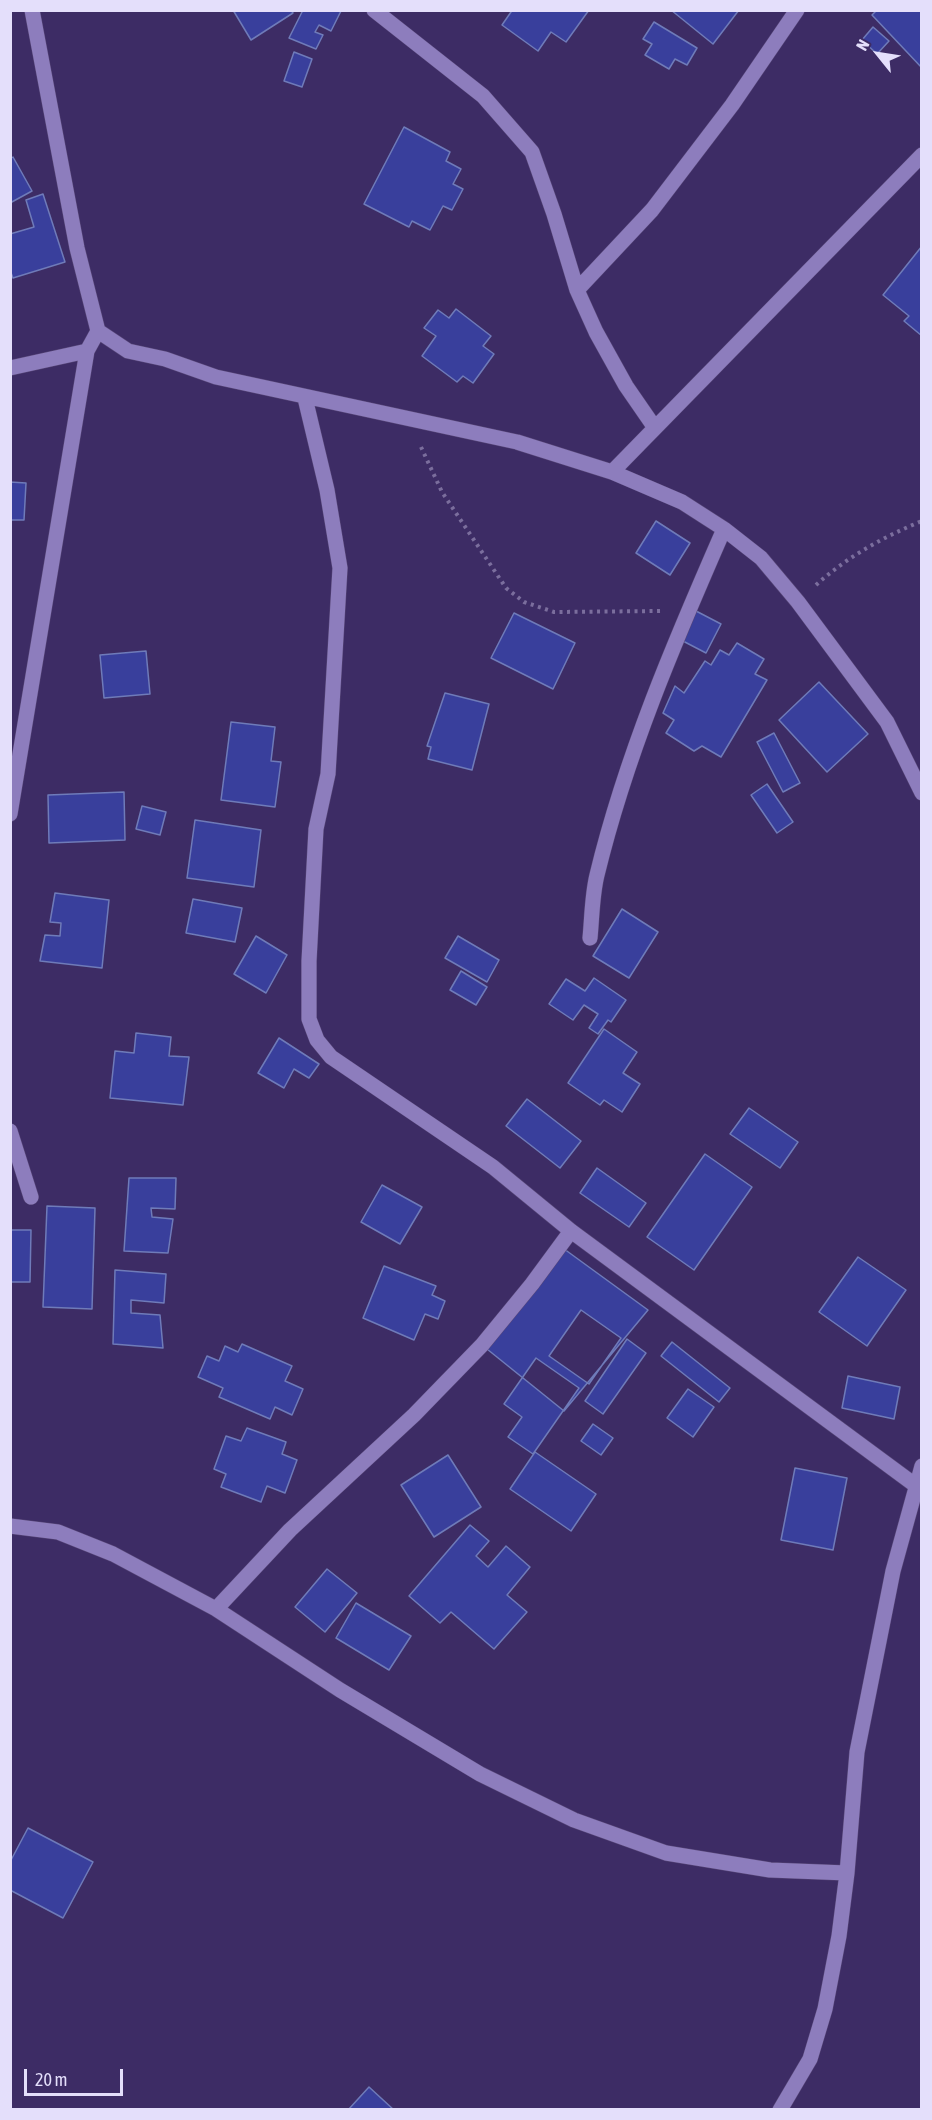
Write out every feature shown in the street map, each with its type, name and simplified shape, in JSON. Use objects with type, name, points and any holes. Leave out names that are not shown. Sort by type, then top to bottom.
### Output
[{"type":"street","points":[[10,814],[87,351],[98,332],[73,227],[32,10]]},
{"type":"street","points":[[375,10],[483,96],[532,152],[577,290],[596,332],[626,386],[655,428]]},
{"type":"street","points":[[577,290],[652,210],[732,105],[797,10]]},
{"type":"street","points":[[612,472],[921,155]]},
{"type":"street","points":[[98,332],[128,351],[305,398],[517,442],[612,472],[682,502],[724,529],[761,558],[798,602],[887,722],[921,793]]},
{"type":"street","points":[[10,368],[87,351]]},
{"type":"street","points":[[305,398],[327,490],[340,568],[328,774],[316,829],[309,961],[309,1019],[317,1040],[331,1057],[493,1167],[571,1231],[915,1485]]},
{"type":"street","points":[[590,938],[597,877],[624,784],[664,667],[724,529]]},
{"type":"street","points":[[10,1131],[31,1197]]},
{"type":"street","points":[[216,1609],[290,1530],[414,1415],[482,1345],[571,1231]]},
{"type":"street","points":[[780,2109],[810,2059],[825,2009],[847,1873],[857,1752],[893,1571],[921,1466]]},
{"type":"street","points":[[10,1526],[58,1532],[102,1550],[216,1609],[340,1690],[470,1768],[574,1820],[666,1853],[770,1870],[847,1873]]},
{"type":"path","points":[[407,418],[442,492],[506,588],[524,602],[554,612],[688,611]]},
{"type":"path","points":[[798,602],[830,573],[864,550],[895,532],[921,521]]},
{"type":"building","points":[[233,10],[291,10],[293,13],[251,40]]},
{"type":"building","points":[[303,10],[341,11],[331,31],[319,25],[315,32],[323,35],[316,49],[289,38]]},
{"type":"building","points":[[508,10],[589,10],[566,42],[551,32],[538,51],[502,25],[511,12]]},
{"type":"building","points":[[671,10],[739,10],[713,44]]},
{"type":"building","points":[[877,10],[922,10],[922,68],[872,15]]},
{"type":"building","points":[[654,22],[697,48],[687,65],[675,59],[669,69],[645,55],[652,44],[643,39]]},
{"type":"building","points":[[873,27],[889,41],[877,54],[862,40]]},
{"type":"building","points":[[294,52],[312,59],[302,87],[284,81]]},
{"type":"building","points":[[404,127],[450,152],[446,161],[461,169],[453,184],[463,189],[452,210],[443,206],[430,230],[412,221],[409,227],[364,204]]},
{"type":"building","points":[[13,157],[32,191],[10,203],[10,159]]},
{"type":"building","points":[[43,194],[65,262],[13,278],[10,270],[10,234],[34,227],[26,200]]},
{"type":"building","points":[[922,246],[922,336],[904,321],[909,316],[883,295]]},
{"type":"building","points":[[456,309],[491,336],[483,346],[494,354],[473,383],[463,376],[457,382],[422,356],[436,336],[424,328],[438,310],[449,318]]},
{"type":"building","points":[[10,482],[26,483],[24,520],[10,520]]},
{"type":"building","points":[[656,521],[690,543],[670,575],[636,553]]},
{"type":"building","points":[[696,611],[721,624],[706,653],[681,640]]},
{"type":"building","points":[[514,613],[575,643],[553,689],[491,658]]},
{"type":"building","points":[[737,643],[764,659],[755,674],[767,680],[721,757],[702,746],[694,751],[666,733],[674,720],[663,713],[675,686],[684,693],[705,661],[711,665],[720,650],[729,655]]},
{"type":"building","points":[[146,651],[150,694],[104,698],[100,655]]},
{"type":"building","points":[[819,682],[868,734],[827,772],[779,720]]},
{"type":"building","points":[[445,693],[489,704],[472,770],[428,759],[431,747],[427,746]]},
{"type":"building","points":[[231,722],[275,727],[271,761],[281,762],[275,807],[221,800]]},
{"type":"building","points":[[774,733],[800,783],[783,792],[757,742]]},
{"type":"building","points":[[767,784],[793,822],[777,833],[751,795]]},
{"type":"building","points":[[124,792],[125,840],[49,843],[48,795]]},
{"type":"building","points":[[142,806],[166,812],[160,835],[136,829]]},
{"type":"building","points":[[195,820],[261,830],[254,887],[187,878]]},
{"type":"building","points":[[55,893],[109,900],[102,968],[40,961],[45,935],[60,936],[61,923],[50,922]]},
{"type":"building","points":[[193,899],[242,908],[235,942],[186,933]]},
{"type":"building","points":[[622,909],[658,932],[629,978],[593,956]]},
{"type":"building","points":[[256,936],[287,955],[266,993],[234,974]]},
{"type":"building","points":[[458,936],[499,960],[487,982],[445,958]]},
{"type":"building","points":[[461,971],[487,987],[476,1005],[450,990]]},
{"type":"building","points":[[594,978],[626,1000],[611,1022],[608,1020],[598,1034],[589,1028],[598,1014],[584,1005],[573,1020],[549,1004],[566,979],[585,991]]},
{"type":"building","points":[[604,1029],[637,1052],[623,1073],[640,1084],[622,1112],[604,1100],[600,1105],[568,1083]]},
{"type":"building","points":[[136,1033],[171,1037],[169,1056],[189,1057],[183,1105],[110,1098],[115,1051],[134,1053]]},
{"type":"building","points":[[279,1038],[319,1064],[309,1078],[294,1069],[284,1088],[258,1073]]},
{"type":"building","points":[[527,1099],[581,1141],[560,1168],[506,1126]]},
{"type":"building","points":[[749,1108],[798,1142],[780,1168],[730,1134]]},
{"type":"building","points":[[705,1154],[752,1187],[694,1270],[647,1237]]},
{"type":"building","points":[[597,1168],[646,1203],[629,1227],[580,1193]]},
{"type":"building","points":[[129,1178],[176,1178],[175,1209],[151,1208],[152,1217],[173,1219],[168,1253],[124,1251]]},
{"type":"building","points":[[382,1185],[422,1207],[400,1244],[361,1222]]},
{"type":"building","points":[[47,1206],[95,1208],[92,1309],[43,1307]]},
{"type":"building","points":[[10,1230],[31,1230],[30,1282],[10,1282]]},
{"type":"building","points":[[560,1246],[648,1310],[564,1411],[482,1345]]},
{"type":"building","points":[[858,1257],[906,1290],[867,1346],[819,1312]]},
{"type":"building","points":[[384,1266],[436,1286],[432,1295],[445,1301],[438,1319],[425,1314],[414,1340],[363,1318]]},
{"type":"building","points":[[115,1270],[166,1274],[164,1303],[131,1300],[131,1313],[160,1315],[163,1348],[113,1344]]},
{"type":"building","points":[[581,1310],[621,1338],[589,1384],[549,1356]]},
{"type":"building","points":[[627,1339],[646,1353],[603,1414],[585,1401]]},
{"type":"building","points":[[672,1342],[730,1388],[719,1402],[661,1356]]},
{"type":"building","points":[[242,1344],[292,1366],[285,1381],[303,1389],[292,1415],[275,1407],[270,1419],[219,1397],[223,1388],[198,1377],[207,1356],[219,1361],[225,1346],[238,1352]]},
{"type":"building","points":[[536,1358],[579,1388],[533,1454],[508,1437],[522,1417],[504,1404]]},
{"type":"building","points":[[848,1376],[900,1387],[894,1419],[842,1408]]},
{"type":"building","points":[[688,1389],[714,1407],[693,1437],[667,1418]]},
{"type":"building","points":[[593,1424],[613,1438],[601,1455],[581,1441]]},
{"type":"building","points":[[247,1428],[286,1442],[282,1454],[297,1460],[285,1493],[267,1486],[261,1502],[221,1487],[226,1474],[214,1469],[226,1436],[241,1441]]},
{"type":"building","points":[[535,1452],[596,1494],[571,1531],[510,1489]]},
{"type":"building","points":[[448,1455],[481,1507],[434,1537],[401,1485]]},
{"type":"building","points":[[795,1468],[847,1478],[833,1550],[781,1540]]},
{"type":"building","points":[[470,1525],[489,1541],[476,1556],[488,1567],[506,1546],[530,1567],[507,1595],[527,1612],[494,1649],[451,1612],[440,1623],[409,1596]]},
{"type":"building","points":[[327,1569],[357,1593],[325,1632],[295,1607]]},
{"type":"building","points":[[356,1603],[411,1636],[389,1670],[336,1638]]},
{"type":"building","points":[[28,1828],[93,1862],[63,1918],[10,1890],[10,1862]]},
{"type":"building","points":[[369,2087],[394,2110],[348,2110]]}]
